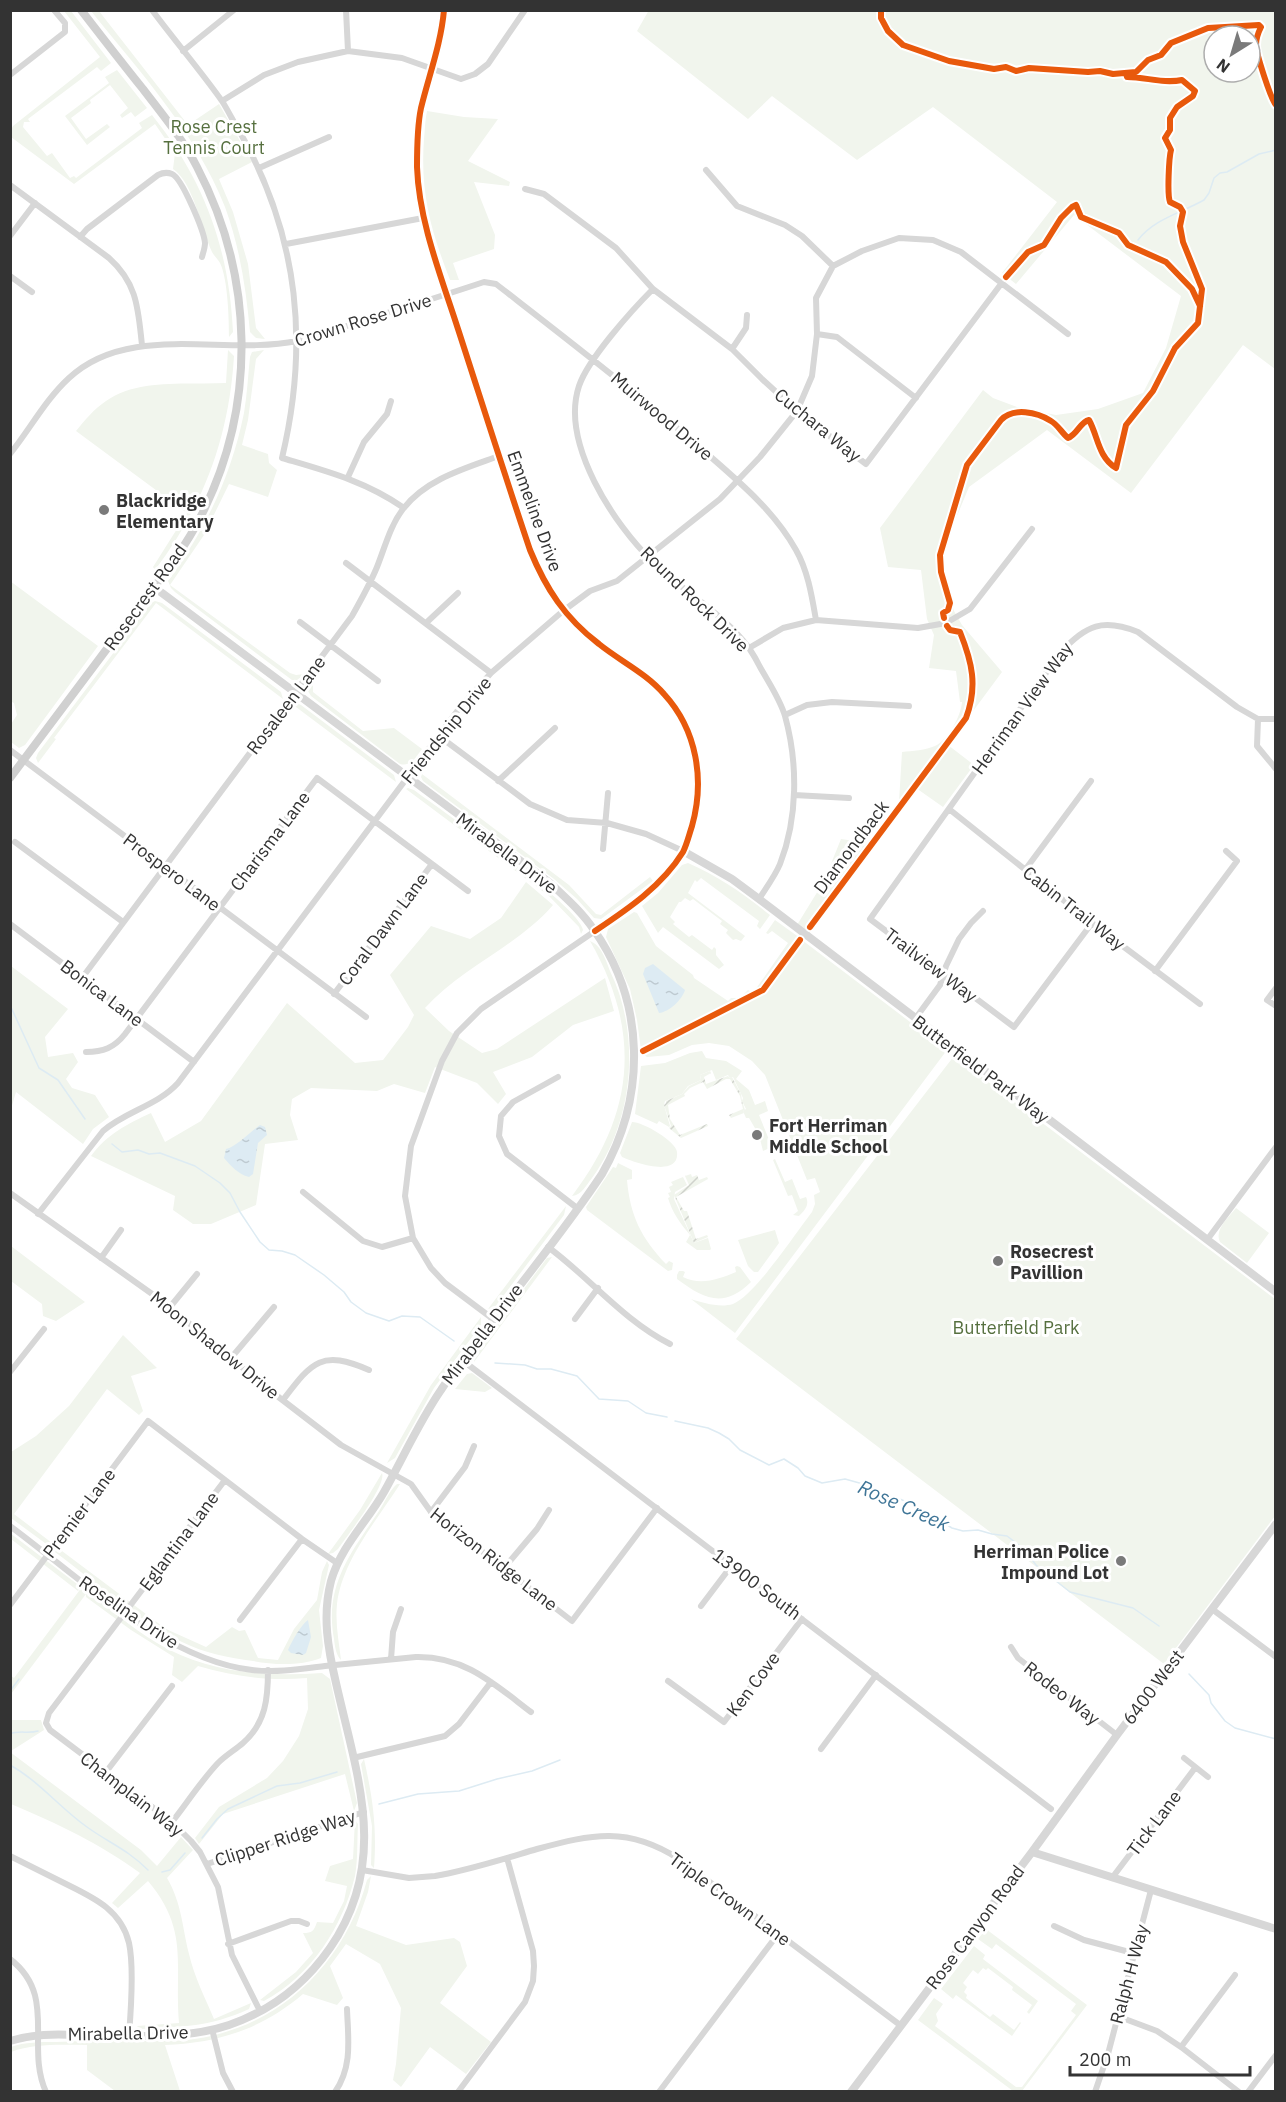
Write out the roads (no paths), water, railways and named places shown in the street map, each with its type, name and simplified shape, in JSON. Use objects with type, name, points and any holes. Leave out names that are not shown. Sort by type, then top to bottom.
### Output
[{"type":"main road","name":"Rosecrest Road","points":[[10,778],[154,587],[190,535],[216,483],[229,445],[238,402],[243,345],[240,300],[234,263],[224,227],[205,183],[179,136],[81,10]]},
{"type":"street","points":[[10,75],[65,32],[65,23],[54,10]]},
{"type":"street","points":[[152,10],[222,101],[259,168],[286,244],[293,281],[298,341],[295,394],[282,458],[348,477],[386,495],[404,508]]},
{"type":"street","points":[[183,51],[234,10]]},
{"type":"street","points":[[346,10],[348,51]]},
{"type":"street","name":"Emmeline Drive","points":[[444,10],[442,27],[421,109],[418,135],[417,168],[423,218],[530,550],[543,580],[563,611],[599,644],[665,694],[684,723],[691,739],[699,777],[696,813],[683,851],[667,874],[595,931],[481,1009],[457,1033],[442,1061],[411,1146],[405,1196],[413,1238],[431,1268],[445,1283],[494,1319]]},
{"type":"street","points":[[514,10],[520,17]]},
{"type":"street","points":[[222,101],[264,75],[281,68],[297,62],[348,51],[402,58],[461,79],[475,74],[488,64],[525,10]]},
{"type":"street","points":[[259,168],[329,137]]},
{"type":"street","points":[[706,170],[737,206],[785,225],[802,236],[833,266],[862,251],[899,238],[933,240],[961,252],[1068,334]]},
{"type":"street","points":[[81,237],[87,229],[158,175],[171,174],[179,181],[204,240],[202,257]]},
{"type":"street","points":[[10,184],[109,258],[127,277],[136,300],[142,345]]},
{"type":"street","name":"Cuchara Way","points":[[525,189],[544,194],[590,227],[616,248],[653,289],[732,349],[797,411],[866,464],[1001,284]]},
{"type":"street","points":[[10,236],[35,203]]},
{"type":"street","points":[[286,244],[423,218]]},
{"type":"street","name":"Friendship Drive","points":[[38,1214],[98,1135],[116,1121],[165,1095],[178,1083],[458,710],[491,673],[563,611],[590,591],[617,581],[720,499],[739,481],[797,411],[812,376],[817,334],[816,298],[833,266]]},
{"type":"street","points":[[10,276],[32,292]]},
{"type":"street","name":"Muirwood Drive","points":[[447,294],[484,282],[496,284],[594,360],[739,481],[773,516],[797,551],[810,587],[816,620]]},
{"type":"street","name":"Round Rock Drive","points":[[653,289],[637,305],[585,372],[575,404],[575,421],[589,470],[610,509],[648,557],[722,621],[749,648],[784,715],[793,759],[794,795],[788,838],[780,866],[759,899]]},
{"type":"street","name":"Crown Rose Drive","points":[[10,454],[56,391],[70,377],[92,362],[119,350],[142,345],[243,345],[298,341],[447,294]]},
{"type":"street","points":[[732,349],[746,328],[747,315]]},
{"type":"street","points":[[817,334],[837,337],[916,398]]},
{"type":"street","points":[[348,477],[364,442],[387,414],[391,401]]},
{"type":"street","name":"Rosaleen Lane","points":[[82,978],[352,616],[371,581],[392,528],[404,508],[423,491],[450,474],[499,456]]},
{"type":"street","points":[[749,648],[783,628],[816,620],[918,628],[946,623],[970,609],[1032,529]]},
{"type":"street","points":[[346,563],[491,673]]},
{"type":"street","name":"Mirabella Drive","points":[[10,2041],[39,2034],[172,2035],[212,2030],[260,2011],[290,1992],[322,1959],[350,1911],[362,1870],[365,1844],[364,1812],[327,1635],[328,1593],[337,1563],[378,1502],[440,1390],[602,1174],[616,1146],[629,1108],[635,1069],[633,1033],[627,1000],[612,960],[595,931],[577,909],[550,883],[154,587]]},
{"type":"street","points":[[426,623],[458,593]]},
{"type":"street","points":[[300,622],[378,681]]},
{"type":"street","name":"Herriman View Way","points":[[949,808],[1061,652],[1075,636],[1089,628],[1114,624],[1138,632],[1237,707],[1258,719]]},
{"type":"street","points":[[784,715],[807,705],[832,702],[909,706]]},
{"type":"street","points":[[1275,719],[1258,719],[1257,746],[1275,769]]},
{"type":"street","points":[[498,781],[555,728]]},
{"type":"street","points":[[439,736],[530,804],[567,820],[607,823],[646,834],[683,851]]},
{"type":"street","name":"Prospero Lane","points":[[10,750],[366,1017]]},
{"type":"street","name":"Charisma Lane","points":[[86,1052],[102,1051],[121,1039],[317,778],[374,821]]},
{"type":"street","points":[[1025,870],[1091,781]]},
{"type":"street","points":[[603,849],[608,793]]},
{"type":"street","points":[[794,795],[849,798]]},
{"type":"street","name":"Cabin Trail Way","points":[[949,808],[1092,923],[1200,1004]]},
{"type":"street","name":"Trailview Way","points":[[949,808],[870,919],[1014,1027],[1092,923]]},
{"type":"street","points":[[374,821],[468,891]]},
{"type":"street","points":[[15,842],[123,922]]},
{"type":"street","name":"Butterfield Park Way","points":[[683,851],[732,879],[759,899],[1275,1292]]},
{"type":"street","points":[[1155,971],[1237,861],[1226,851]]},
{"type":"street","name":"Coral Dawn Lane","points":[[334,994],[432,864]]},
{"type":"street","points":[[915,1019],[940,985],[959,939],[983,912]]},
{"type":"street","name":"Bonica Lane","points":[[10,924],[194,1062]]},
{"type":"street","points":[[1275,988],[1267,1000],[1275,1006]]},
{"type":"street","points":[[558,1077],[513,1102],[501,1116],[499,1136],[507,1154],[577,1208]]},
{"type":"street","points":[[1207,1240],[1275,1147]]},
{"type":"street","points":[[303,1192],[363,1241],[382,1247],[413,1238]]},
{"type":"street","name":"Moon Shadow Drive","points":[[10,1193],[170,1307],[341,1445],[394,1474]]},
{"type":"street","points":[[100,1258],[121,1230]]},
{"type":"street","points":[[548,1247],[598,1288],[624,1314],[653,1336],[670,1344]]},
{"type":"street","points":[[170,1307],[197,1274]]},
{"type":"street","points":[[575,1319],[598,1288]]},
{"type":"street","points":[[231,1358],[274,1307]]},
{"type":"street","points":[[10,1372],[44,1329]]},
{"type":"street","points":[[283,1400],[303,1374],[312,1366],[324,1361],[342,1360],[369,1370]]},
{"type":"street","name":"13900 South","points":[[462,1360],[1052,1809]]},
{"type":"street","name":"Premier Lane","points":[[10,1605],[148,1420],[225,1480]]},
{"type":"street","points":[[431,1512],[465,1467],[474,1446]]},
{"type":"street","name":"Horizon Ridge Lane","points":[[394,1474],[411,1484],[431,1512],[572,1621],[657,1508]]},
{"type":"street","points":[[225,1480],[337,1563]]},
{"type":"street","name":"Eglantina Lane","points":[[47,1718],[225,1480]]},
{"type":"street","points":[[504,1568],[537,1529],[549,1510]]},
{"type":"street","name":"6400 West","points":[[1032,1852],[1275,1524]]},
{"type":"street","name":"Roselina Drive","points":[[10,1526],[152,1632],[182,1648],[219,1663],[252,1670],[290,1671],[426,1656],[447,1659],[467,1666],[531,1712]]},
{"type":"street","points":[[240,1620],[302,1539]]},
{"type":"street","points":[[701,1606],[732,1565]]},
{"type":"street","points":[[391,1659],[393,1632],[401,1609]]},
{"type":"street","points":[[1212,1609],[1275,1657]]},
{"type":"street","name":"Ken Cove","points":[[668,1681],[724,1722],[802,1618]]},
{"type":"street","name":"Rodeo Way","points":[[1011,1647],[1018,1658],[1117,1735]]},
{"type":"street","points":[[172,1822],[214,1768],[227,1754],[248,1739],[258,1726],[268,1696],[268,1670]]},
{"type":"street","points":[[821,1749],[876,1675]]},
{"type":"street","points":[[353,1758],[445,1736],[459,1724],[491,1682]]},
{"type":"street","points":[[106,1773],[172,1686]]},
{"type":"street","name":"Champlain Way","points":[[47,1718],[46,1723],[50,1730],[172,1822],[191,1841],[207,1864],[221,1898],[228,1944],[237,1968],[260,2011]]},
{"type":"street","points":[[1184,1758],[1208,1777]]},
{"type":"street","name":"Tick Lane","points":[[1112,1878],[1195,1768]]},
{"type":"street","name":"Clipper Ridge Way","points":[[207,1864],[364,1812]]},
{"type":"street","name":"Triple Crown Lane","points":[[362,1870],[401,1877],[426,1877],[451,1873],[585,1837],[616,1836],[638,1840],[659,1847],[678,1859],[900,2025]]},
{"type":"street","name":"Rose Canyon Road","points":[[851,2091],[1032,1852],[1275,1929]]},
{"type":"street","points":[[10,1856],[95,1898],[111,1910],[121,1922],[130,1950],[129,2035]]},
{"type":"street","points":[[458,2091],[525,2002],[533,1981],[533,1951],[507,1858]]},
{"type":"street","name":"Ralph H Way","points":[[1095,2091],[1108,2054],[1151,1890]]},
{"type":"street","points":[[228,1944],[291,1921],[307,1924]]},
{"type":"street","points":[[1054,1926],[1084,1940],[1133,1953]]},
{"type":"street","points":[[659,2091],[778,1934]]},
{"type":"street","points":[[10,1959],[23,1971],[34,1988],[39,2007],[39,2070],[46,2091]]},
{"type":"street","points":[[1181,2047],[1235,1975]]},
{"type":"street","points":[[335,2091],[342,2080],[348,2059],[347,2009]]},
{"type":"street","points":[[1117,2016],[1157,2031],[1239,2091]]},
{"type":"street","points":[[212,2030],[223,2073],[234,2091]]},
{"type":"street","points":[[1248,2091],[1275,2055]]},
{"type":"water","points":[[653,964],[685,990],[675,1005],[659,1013],[643,974],[645,968]]},
{"type":"water","points":[[260,1125],[265,1127],[267,1135],[258,1143],[253,1174],[249,1177],[245,1176],[224,1158],[226,1149]]},
{"type":"water","points":[[308,1620],[311,1637],[306,1653],[303,1655],[291,1653],[288,1650],[292,1642]]},
{"type":"waterway","points":[[1138,240],[1160,222],[1204,200],[1214,178],[1220,173],[1227,172],[1259,154],[1276,150]]},
{"type":"waterway","name":"Rose Creek","points":[[10,1005],[39,1068],[58,1080],[85,1119]]},
{"type":"waterway","name":"Rose Creek","points":[[112,1144],[122,1152],[138,1150],[149,1154],[160,1153],[195,1166],[220,1183],[230,1193],[260,1242],[269,1250],[295,1255],[324,1275],[344,1292],[351,1302],[366,1313],[389,1321],[402,1316],[420,1317],[454,1341]]},
{"type":"waterway","name":"Rose Creek","points":[[495,1363],[551,1369],[577,1376],[599,1399],[628,1401],[646,1413],[667,1417]]},
{"type":"waterway","name":"Rose Creek","points":[[675,1421],[708,1428],[719,1433],[740,1450],[769,1465],[784,1459],[798,1468],[805,1476],[822,1483],[845,1479],[863,1484],[876,1493],[893,1496],[918,1507],[952,1528],[1007,1536],[1024,1549],[1036,1565],[1070,1592],[1133,1608],[1159,1626]]},
{"type":"waterway","name":"Rose Creek","points":[[1189,1674],[1209,1695],[1211,1703],[1225,1721],[1235,1728],[1276,1739]]},
{"type":"waterway","points":[[10,1691],[19,1679]]},
{"type":"waterway","points":[[10,1734],[38,1731]]},
{"type":"waterway","points":[[379,1804],[418,1794],[459,1791],[532,1771],[560,1760]]},
{"type":"waterway","points":[[10,1765],[21,1771],[77,1820],[133,1857],[148,1870]]},
{"type":"waterway","points":[[202,1838],[228,1809],[277,1786],[300,1783],[337,1772]]},
{"type":"waterway","points":[[162,1872],[170,1870],[185,1853]]},
{"type":"place","name":"Blackridge Elementary","points":[[104,510]]},
{"type":"place","name":"Fort Herriman Middle School","points":[[757,1135]]},
{"type":"place","name":"Rosecrest Pavillion","points":[[998,1261]]},
{"type":"place","name":"Herriman Police Impound Lot","points":[[1121,1561]]},
{"type":"park label","name":"Rose Crest Tennis Court","points":[[214,136]]},
{"type":"park label","name":"Butterfield Park","points":[[1016,1327]]}]
